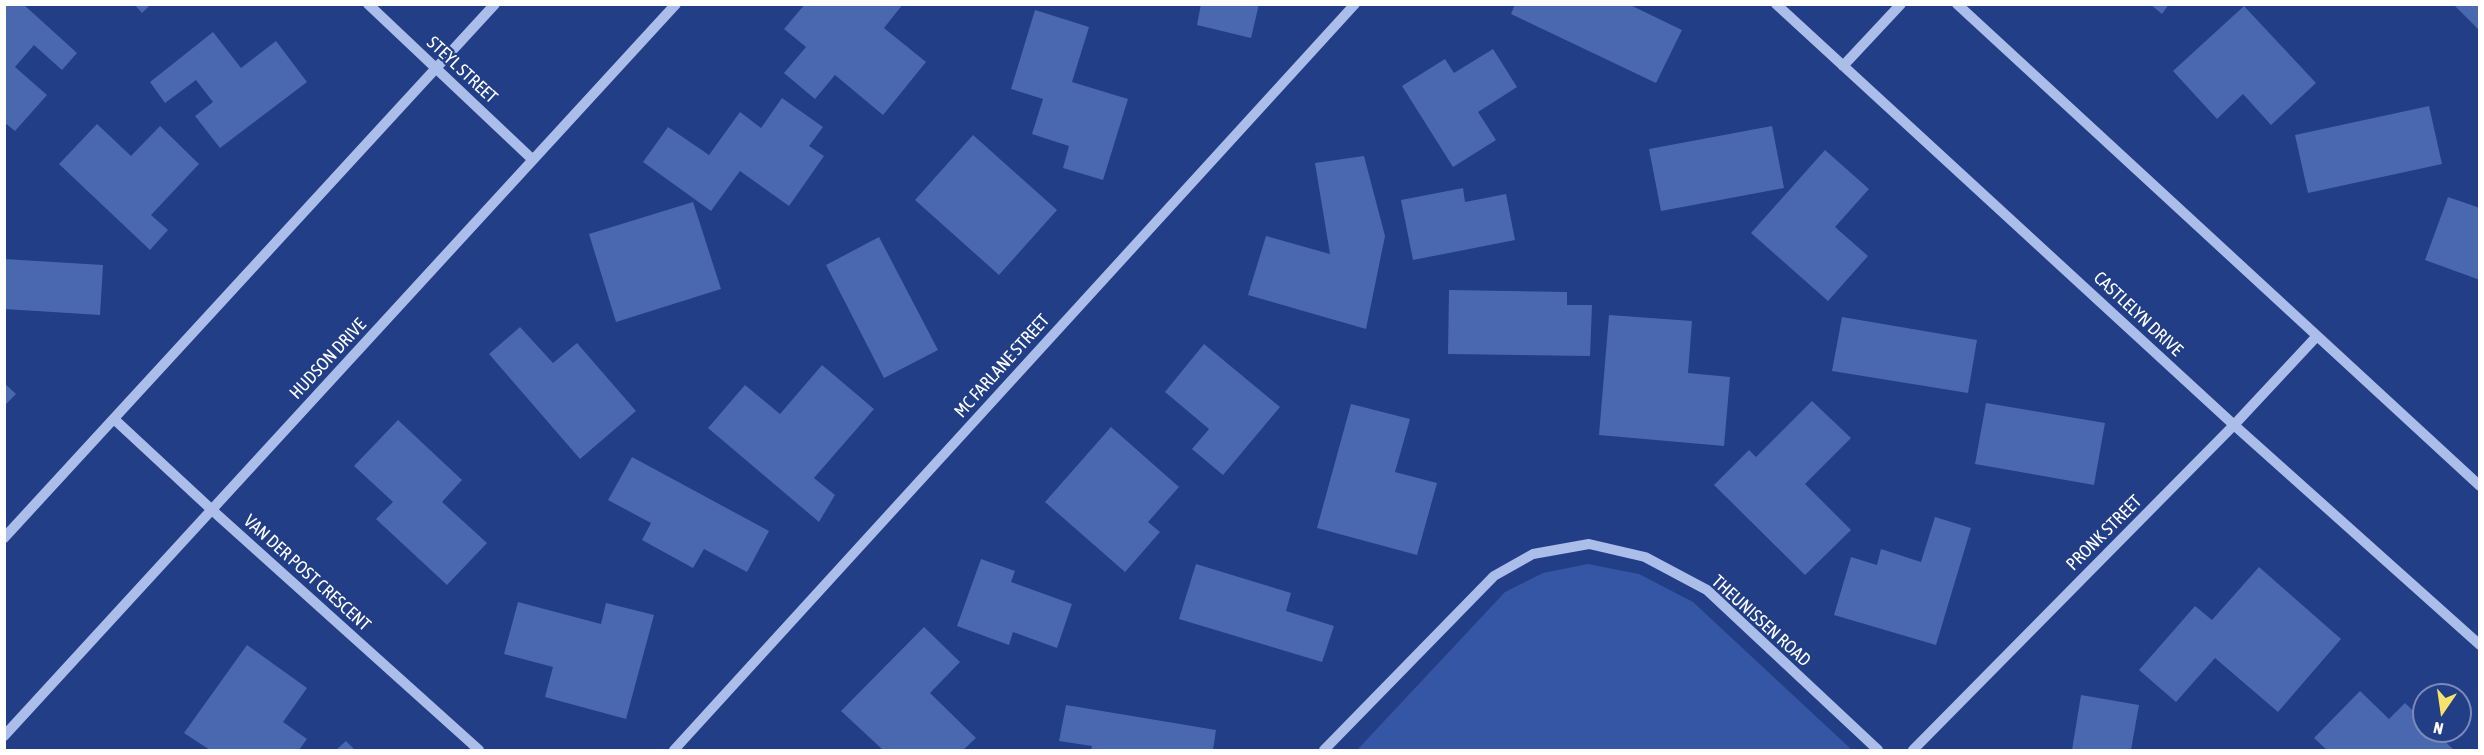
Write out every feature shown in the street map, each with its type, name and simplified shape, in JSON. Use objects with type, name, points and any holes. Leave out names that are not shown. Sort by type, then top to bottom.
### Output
[{"type":"street","name":"STEYL STREET","points":[[368,4],[533,160]]},
{"type":"street","points":[[4,538],[495,4]]},
{"type":"street","name":"HUDSON DRIVE","points":[[4,736],[676,4]]},
{"type":"street","name":"MC FARLANE STREET","points":[[674,750],[1355,4]]},
{"type":"street","name":"CASTLELYN DRIVE","points":[[1776,4],[2234,425],[2480,645]]},
{"type":"street","points":[[1843,66],[1901,4]]},
{"type":"street","points":[[1957,4],[2480,486]]},
{"type":"street","name":"PRONK STREET","points":[[1913,750],[2234,425],[2317,336]]},
{"type":"street","name":"VAN DER POST CRESCENT","points":[[114,419],[478,750]]},
{"type":"street","name":"THEUNISSEN ROAD","points":[[1324,750],[1494,576],[1533,554],[1589,544],[1645,557],[1707,591],[1878,750]]},
{"type":"shaded area","points":[[1588,564],[1639,574],[1693,602],[1852,750],[1357,750],[1505,592],[1543,573]]},
{"type":"building","points":[[4,4],[23,4],[77,53],[62,70],[34,45],[15,67],[47,95],[15,131],[4,122]]},
{"type":"building","points":[[134,4],[151,4],[142,13]]},
{"type":"building","points":[[805,4],[903,4],[884,28],[926,62],[883,115],[835,75],[815,99],[784,73],[806,47],[784,29]]},
{"type":"building","points":[[1201,4],[1259,4],[1251,38],[1197,25]]},
{"type":"building","points":[[1515,4],[1628,4],[1682,30],[1656,83],[1511,14]]},
{"type":"building","points":[[2150,4],[2169,4],[2162,14]]},
{"type":"building","points":[[2453,4],[2480,4],[2480,31]]},
{"type":"building","points":[[2244,6],[2316,83],[2271,125],[2243,94],[2217,119],[2173,71]]},
{"type":"building","points":[[1035,10],[1089,27],[1072,82],[1128,99],[1103,180],[1063,168],[1069,146],[1032,134],[1043,99],[1011,89]]},
{"type":"building","points":[[213,32],[241,68],[276,41],[307,82],[220,148],[195,116],[213,102],[196,80],[165,103],[150,82]]},
{"type":"building","points":[[1493,49],[1517,87],[1478,112],[1496,140],[1453,167],[1402,86],[1445,59],[1454,73]]},
{"type":"building","points":[[782,98],[823,127],[809,146],[824,156],[789,206],[740,171],[711,211],[643,162],[668,127],[709,155],[740,112],[761,128]]},
{"type":"building","points":[[2429,106],[2442,164],[2308,193],[2295,135]]},
{"type":"building","points":[[97,124],[131,156],[160,126],[199,164],[151,215],[168,230],[150,250],[59,164]]},
{"type":"building","points":[[1772,126],[1784,188],[1661,211],[1649,149]]},
{"type":"building","points":[[973,135],[1057,210],[999,275],[915,200]]},
{"type":"building","points":[[1825,150],[1869,189],[1835,227],[1868,256],[1828,301],[1751,233]]},
{"type":"building","points":[[1364,156],[1385,236],[1366,329],[1248,295],[1266,236],[1330,254],[1315,163]]},
{"type":"building","points":[[1463,188],[1465,202],[1506,194],[1515,240],[1413,260],[1401,200]]},
{"type":"building","points":[[2448,197],[2480,208],[2480,280],[2425,260]]},
{"type":"building","points":[[693,202],[721,289],[616,322],[589,234]]},
{"type":"building","points":[[879,237],[938,350],[884,378],[826,265]]},
{"type":"building","points":[[4,259],[103,265],[100,315],[4,309]]},
{"type":"building","points":[[1449,290],[1567,292],[1567,305],[1592,305],[1590,356],[1448,354]]},
{"type":"building","points":[[1609,315],[1692,321],[1688,373],[1730,377],[1724,446],[1599,435]]},
{"type":"building","points":[[1842,317],[1977,340],[1968,393],[1832,371]]},
{"type":"building","points":[[520,327],[553,363],[577,343],[636,411],[580,459],[489,354]]},
{"type":"building","points":[[1204,344],[1280,407],[1223,475],[1192,449],[1209,429],[1165,392]]},
{"type":"building","points":[[822,365],[874,409],[814,478],[835,495],[819,522],[708,428],[745,385],[780,414]]},
{"type":"building","points":[[4,383],[16,394],[4,406]]},
{"type":"building","points":[[1812,401],[1851,438],[1805,484],[1851,530],[1805,575],[1714,485],[1749,450],[1756,457]]},
{"type":"building","points":[[1986,403],[2105,423],[2094,485],[1975,464]]},
{"type":"building","points":[[1351,404],[1410,419],[1395,472],[1437,483],[1417,555],[1317,528]]},
{"type":"building","points":[[398,420],[462,480],[442,502],[487,543],[447,585],[376,519],[393,502],[354,466]]},
{"type":"building","points":[[1111,427],[1179,487],[1148,522],[1160,532],[1125,572],[1045,502]]},
{"type":"building","points":[[632,457],[769,531],[747,572],[704,549],[693,568],[642,540],[651,523],[608,500]]},
{"type":"building","points":[[1935,517],[1971,528],[1936,645],[1834,615],[1851,557],[1877,565],[1881,549],[1921,562]]},
{"type":"building","points":[[981,559],[1015,571],[1011,582],[1072,604],[1057,648],[1013,632],[1009,645],[957,626]]},
{"type":"building","points":[[1196,564],[1291,593],[1286,611],[1334,626],[1322,662],[1179,619]]},
{"type":"building","points":[[2259,567],[2341,639],[2278,712],[2215,658],[2176,702],[2139,670],[2195,606],[2212,620]]},
{"type":"building","points":[[518,602],[601,624],[606,603],[654,615],[626,719],[545,697],[553,667],[504,654]]},
{"type":"building","points":[[924,627],[960,662],[930,693],[976,738],[963,750],[883,750],[841,711]]},
{"type":"building","points":[[247,645],[307,688],[283,722],[307,739],[299,750],[210,750],[184,733]]},
{"type":"building","points":[[2360,691],[2389,719],[2405,703],[2412,710],[2412,743],[2447,743],[2454,750],[2327,750],[2314,738]]},
{"type":"building","points":[[2081,695],[2139,705],[2131,750],[2072,750]]},
{"type":"building","points":[[1066,705],[1216,730],[1213,750],[1091,750],[1092,746],[1059,741]]},
{"type":"building","points":[[346,741],[355,750],[336,750]]}]
